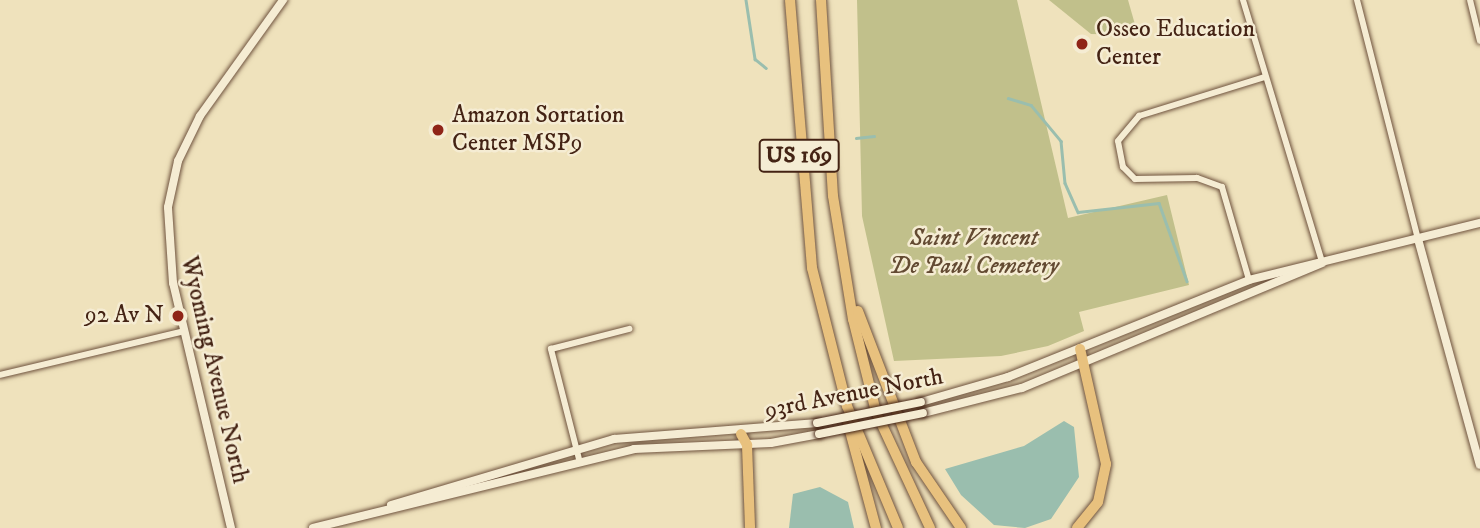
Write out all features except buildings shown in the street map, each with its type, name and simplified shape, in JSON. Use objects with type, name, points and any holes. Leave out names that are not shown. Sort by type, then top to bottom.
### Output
[{"type":"highway","name":"US 169","points":[[790,0],[802,201],[841,386],[898,528]]},
{"type":"highway","name":"US 169","points":[[821,0],[841,261],[876,412],[930,528]]},
{"type":"highway","points":[[841,261],[881,387],[928,487],[961,528]]},
{"type":"highway","points":[[1077,528],[1098,502],[1106,464],[1080,349]]},
{"type":"highway","points":[[841,386],[876,528]]},
{"type":"highway","points":[[741,433],[747,445],[750,528]]},
{"type":"street","name":"Wyoming Avenue North","points":[[231,528],[184,331],[167,243],[178,161],[208,104],[283,0]]},
{"type":"street","points":[[1243,0],[1322,262]]},
{"type":"street","points":[[1357,0],[1418,239],[1480,465]]},
{"type":"street","points":[[1471,0],[1480,41]]},
{"type":"street","points":[[1249,280],[1222,187],[1206,179],[1135,179],[1123,167],[1118,141],[1139,116],[1265,77]]},
{"type":"street","name":"93rd Avenue North","points":[[380,510],[420,491],[576,448],[648,433],[741,433],[817,423],[921,402],[1080,349],[1249,280],[1480,223]]},
{"type":"street","name":"93rd Avenue North","points":[[313,528],[656,446],[747,445],[819,434],[923,413],[1022,388],[1322,262]]},
{"type":"street","points":[[580,463],[551,349],[629,329]]},
{"type":"street","points":[[0,374],[184,331]]},
{"type":"green space","name":"Saint Vincent De Paul Cemetery","points":[[857,0],[1017,0],[1068,218],[1167,195],[1189,285],[1079,312],[1084,331],[1048,346],[1001,356],[894,361],[862,216]]},
{"type":"green space","points":[[1049,0],[1128,0],[1138,35],[1091,34]]},
{"type":"shaded area","points":[[1064,421],[1074,427],[1079,477],[1051,519],[1025,528],[994,525],[961,495],[945,469],[1024,446]]},
{"type":"shaded area","points":[[820,487],[848,502],[854,528],[789,528],[793,494]]},
{"type":"waterway","points":[[746,0],[755,59],[766,68]]},
{"type":"waterway","points":[[1008,98],[1031,105],[1061,141],[1065,183],[1078,212],[1159,203],[1187,281]]},
{"type":"waterway","points":[[856,138],[874,136]]},
{"type":"place","name":"Osseo Education Center","points":[[1082,44]]},
{"type":"place","name":"Amazon Sortation Center MSP9","points":[[438,130]]},
{"type":"place","name":"92 Av N","points":[[178,316]]}]
